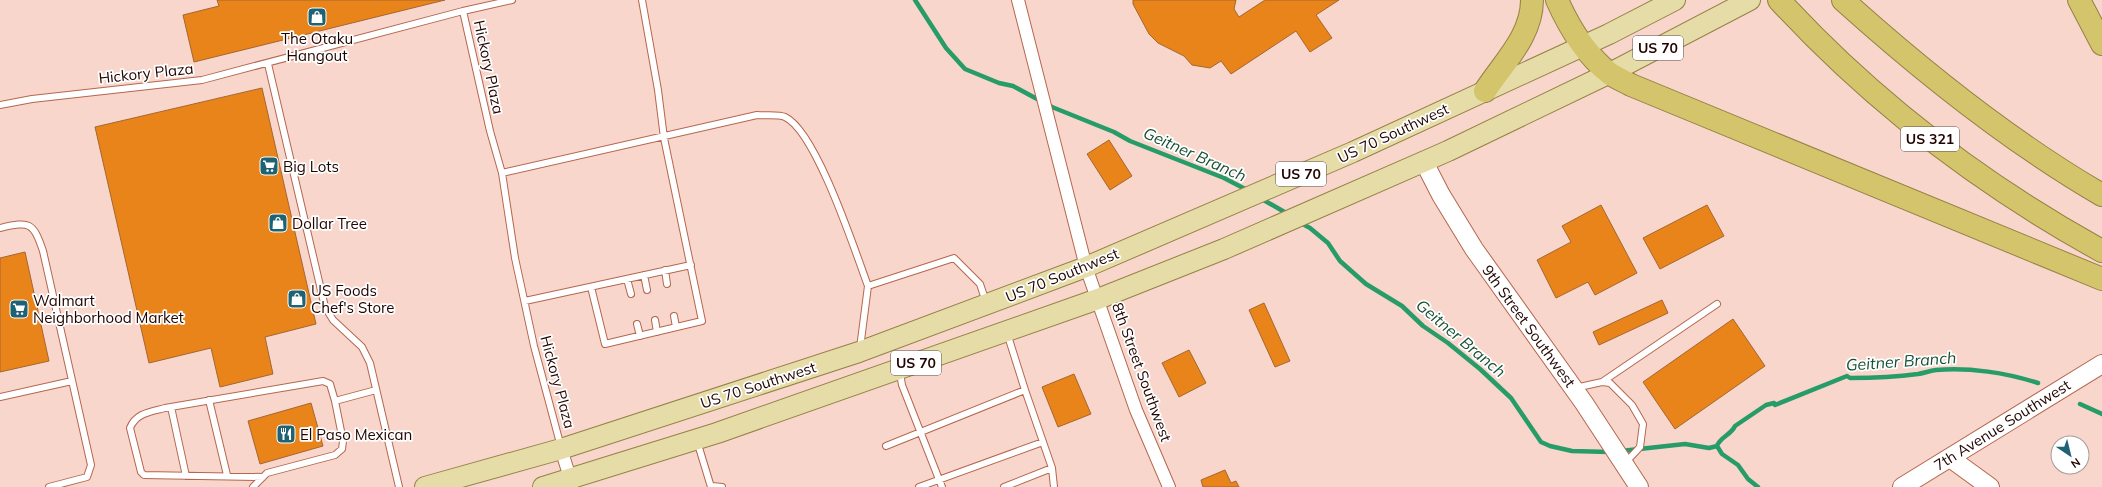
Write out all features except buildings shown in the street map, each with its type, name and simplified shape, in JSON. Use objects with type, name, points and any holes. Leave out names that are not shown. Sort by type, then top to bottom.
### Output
[{"type":"highway","points":[[1485,91],[1522,37],[1530,14],[1532,0]]},
{"type":"highway","points":[[1557,0],[1568,23],[1583,46],[1610,73],[1631,85],[2102,279]]},
{"type":"highway","name":"US 321","points":[[1779,0],[1847,69],[1938,145],[1991,183],[2102,251]]},
{"type":"highway","points":[[1843,0],[1897,48],[2005,131],[2102,195]]},
{"type":"highway","points":[[2079,0],[2102,44]]},
{"type":"main road","name":"US 70 Southwest","points":[[425,487],[561,448],[859,352],[988,305],[1086,267],[1353,152],[1583,46],[1675,0]]},
{"type":"main road","name":"US 70 Southwest","points":[[543,487],[572,483],[1007,332],[1098,299],[1224,249],[1424,162],[1610,73],[1750,0]]},
{"type":"street","name":"8th Street Southwest","points":[[1018,0],[1086,267],[1136,410],[1168,487]]},
{"type":"street","name":"9th Street Southwest","points":[[1424,162],[1474,248],[1574,388],[1640,487]]},
{"type":"street","name":"7th Avenue Southwest","points":[[1902,487],[2102,364]]},
{"type":"street","points":[[561,448],[572,483]]},
{"type":"street","points":[[1950,458],[1990,487]]},
{"type":"lane","points":[[463,11],[512,0]]},
{"type":"lane","points":[[591,287],[606,344],[702,321],[664,138],[658,90],[642,0]]},
{"type":"lane","name":"Hickory Plaza","points":[[0,105],[32,99],[202,80],[268,64],[463,11],[490,131],[502,174],[515,258],[526,301],[534,346],[561,448]]},
{"type":"lane","points":[[268,64],[325,307],[333,320],[362,347],[370,363],[399,487]]},
{"type":"lane","points":[[502,174],[664,138],[757,115],[784,117],[800,129],[817,158],[868,286],[859,352]]},
{"type":"lane","points":[[0,228],[24,224],[31,226],[36,232],[43,251],[91,465],[86,477],[53,487]]},
{"type":"lane","points":[[868,286],[954,258],[980,284],[988,305]]},
{"type":"lane","points":[[526,301],[691,265]]},
{"type":"lane","points":[[665,270],[667,284]]},
{"type":"lane","points":[[644,275],[647,290]]},
{"type":"lane","points":[[627,279],[631,294]]},
{"type":"lane","points":[[1602,382],[1717,304]]},
{"type":"lane","points":[[674,316],[676,327]]},
{"type":"lane","points":[[655,320],[657,332]]},
{"type":"lane","points":[[637,324],[640,336]]},
{"type":"lane","points":[[1007,332],[1052,468],[1054,487]]},
{"type":"lane","points":[[899,369],[902,385],[942,487]]},
{"type":"lane","points":[[0,397],[72,381]]},
{"type":"lane","points":[[253,487],[263,477],[267,473],[335,455],[342,449],[343,441],[330,384],[323,381],[209,400],[171,407],[140,415],[135,418],[130,428],[141,472],[144,475],[227,475],[263,477]]},
{"type":"lane","points":[[1574,388],[1602,382],[1610,383],[1632,405],[1643,424],[1640,447],[1624,464]]},
{"type":"lane","points":[[335,401],[376,390]]},
{"type":"lane","points":[[886,446],[1025,390]]},
{"type":"lane","points":[[209,400],[227,475]]},
{"type":"lane","points":[[171,407],[186,476]]},
{"type":"lane","points":[[696,440],[712,487],[722,487]]},
{"type":"lane","points":[[919,487],[1043,442]]},
{"type":"lane","points":[[1004,487],[1052,468]]},
{"type":"waterway","name":"Geitner Branch","points":[[915,0],[946,48],[965,69],[999,83],[1013,86],[1052,107],[1114,132],[1130,141],[1224,178],[1249,191]]},
{"type":"waterway","name":"Geitner Branch","points":[[1260,198],[1288,214]]},
{"type":"waterway","name":"Geitner Branch","points":[[1299,222],[1310,228],[1328,243],[1340,261],[1366,284],[1402,306],[1423,326],[1448,343],[1480,369],[1511,398],[1541,442],[1550,446],[1572,451],[1610,452]]},
{"type":"waterway","name":"Geitner Branch","points":[[1717,446],[1718,443],[1731,432],[1735,426],[1766,405],[1774,403],[1775,405],[1847,376],[1850,378],[1901,376],[1936,370],[1962,369],[2014,376],[2038,383]]},
{"type":"waterway","name":"Geitner Branch","points":[[2080,404],[2102,414]]},
{"type":"waterway","name":"Geitner Branch","points":[[1621,451],[1685,444],[1709,448],[1717,446]]},
{"type":"waterway","points":[[1717,446],[1722,454],[1738,465],[1748,479],[1758,487]]},
{"type":"place","name":"The Otaku Hangout","points":[[317,17]]},
{"type":"place","name":"Big Lots","points":[[269,166]]},
{"type":"place","name":"Dollar Tree","points":[[278,223]]},
{"type":"place","name":"US Foods Chef's Store","points":[[297,299]]},
{"type":"place","name":"Walmart Neighborhood Market","points":[[19,309]]},
{"type":"place","name":"El Paso Mexican","points":[[286,434]]}]
